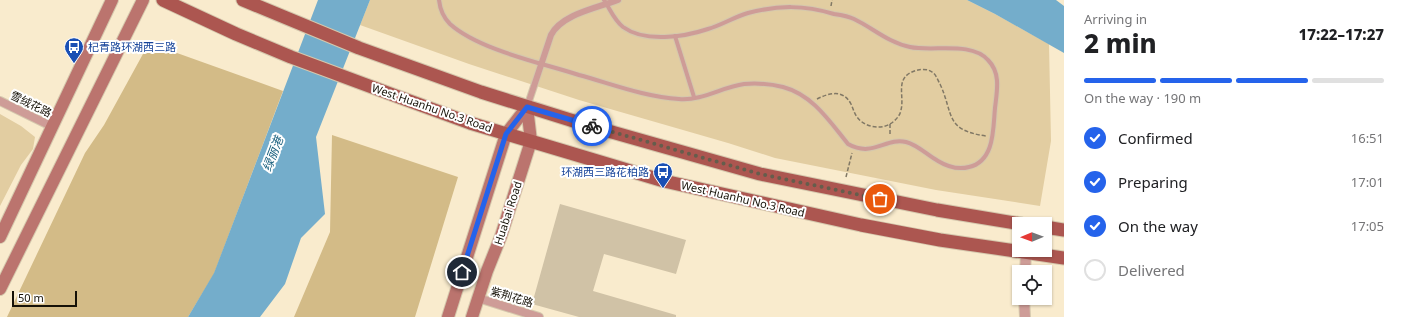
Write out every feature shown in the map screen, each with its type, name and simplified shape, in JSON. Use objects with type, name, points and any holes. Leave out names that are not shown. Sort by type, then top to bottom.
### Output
[{"type":"main road","points":[[0,237],[112,0]]},
{"type":"main road","points":[[0,289],[142,0]]},
{"type":"main road","name":"West Huanhu No.3 Road","points":[[163,0],[236,34],[291,57],[470,123],[664,181],[861,225],[1012,252]]},
{"type":"main road","points":[[243,0],[358,48],[527,107],[760,174],[937,210],[1012,222]]},
{"type":"main road","points":[[448,317],[506,134],[527,107]]},
{"type":"main road","name":"Huabai Road","points":[[472,317],[487,271],[501,236],[531,141],[527,107]]},
{"type":"main road","points":[[1052,228],[1064,230]]},
{"type":"main road","name":"West Huanhu No.3 Road","points":[[1052,257],[1064,258]]},
{"type":"street","points":[[527,107],[554,29],[581,12],[605,2],[618,0]]},
{"type":"street","name":"雪绒花路","points":[[0,101],[53,127]]},
{"type":"street","name":"紫荆花路","points":[[478,298],[539,317]]},
{"type":"street","points":[[1024,305],[1025,317]]},
{"type":"lane","points":[[439,0],[440,11],[450,24],[472,38],[495,49],[661,98],[682,100],[709,95],[743,84],[762,84],[784,87],[802,95],[812,102],[848,144],[854,148],[868,150],[899,141],[906,142],[916,146],[951,168],[963,169],[976,166],[984,159],[990,146],[998,83],[994,68],[988,59],[976,52],[960,49],[910,48],[893,41],[853,19],[818,9],[798,6],[774,8],[747,13],[708,29],[675,36],[654,37],[636,34],[625,28],[616,21],[605,2]]},
{"type":"lane","points":[[675,36],[694,97]]},
{"type":"path","points":[[812,102],[826,94],[836,93],[845,96],[850,102],[858,118],[864,123],[873,127],[883,127],[896,120],[901,110],[902,82],[908,74],[917,70],[925,69],[932,72],[938,80],[949,113],[955,124],[972,133],[992,137]]},
{"type":"path","points":[[890,124],[891,143]]},
{"type":"path","points":[[846,177],[854,148]]},
{"type":"shaded area","points":[[370,0],[967,0],[1049,44],[1051,141],[1040,206],[936,190],[775,158],[579,100],[469,64],[360,25]]},
{"type":"shaded area","points":[[149,43],[283,91],[214,274],[188,317],[7,317],[85,153],[104,125]]},
{"type":"shaded area","points":[[0,114],[21,126],[35,137],[33,149],[21,165],[0,206]]},
{"type":"shaded area","points":[[332,135],[458,177],[415,317],[294,317],[330,232]]},
{"type":"water","name":"绿丽港","points":[[318,0],[370,0],[316,137],[325,214],[301,238],[285,284],[260,317],[188,317],[214,273]]},
{"type":"water","points":[[967,0],[1056,0],[1064,6],[1064,53],[995,14]]},
{"type":"building","points":[[560,204],[686,240],[676,274],[604,254],[593,291],[676,315],[676,317],[579,317],[532,304]]},
{"type":"way so far","points":[[592,126],[760,174],[880,199]]},
{"type":"place","name":"杞青路环湖西三路","points":[[74,64]]},
{"type":"place","name":"环湖西三路花柏路","points":[[663,189]]},
{"type":"route","points":[[462,272],[506,134],[527,107],[592,126]]}]
